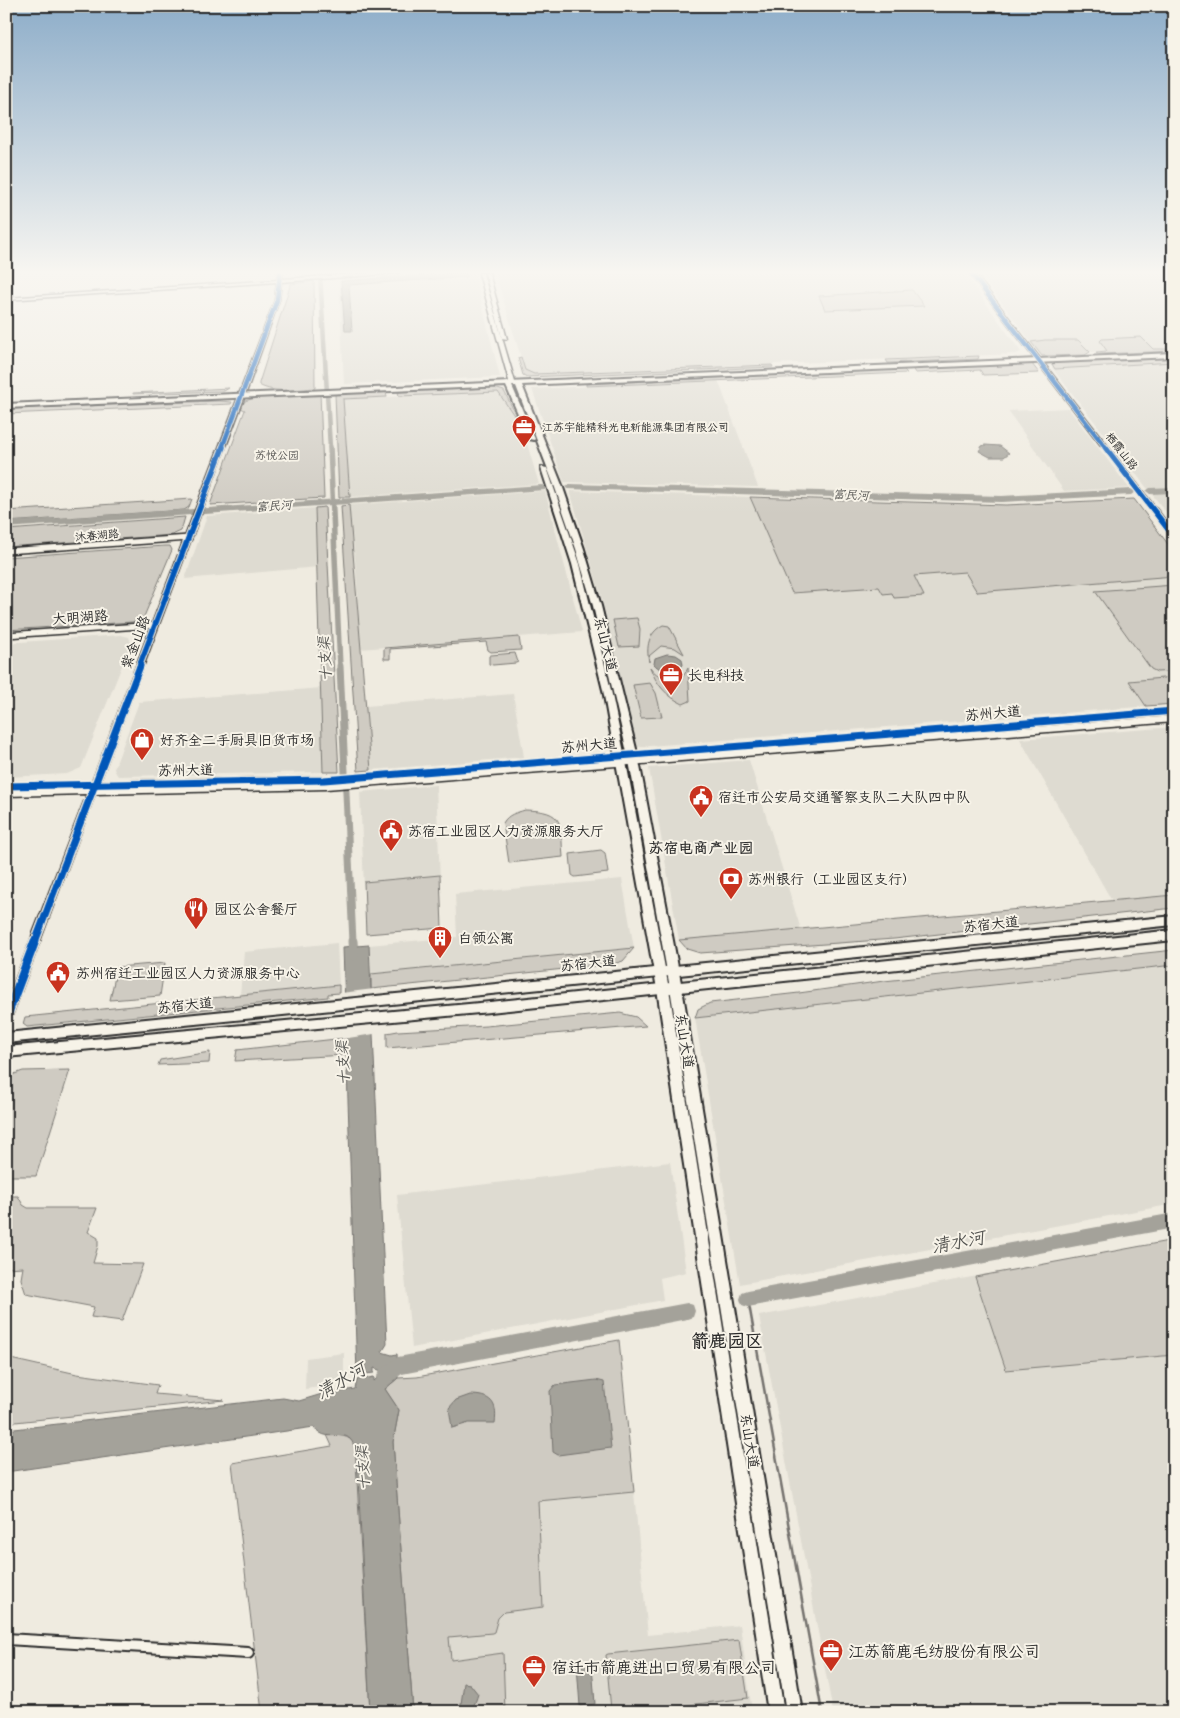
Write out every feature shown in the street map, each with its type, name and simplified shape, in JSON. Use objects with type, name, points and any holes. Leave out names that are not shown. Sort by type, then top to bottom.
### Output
[{"type":"main road","points":[[6,405],[1174,354]]},
{"type":"main road","name":"东山大道","points":[[514,383],[558,485],[580,549],[597,606],[633,758],[670,988],[776,1712]]},
{"type":"main road","name":"东山大道","points":[[514,383],[576,564],[605,683],[670,988],[794,1712]]},
{"type":"main road","name":"苏宿大道","points":[[6,1038],[1174,920]]},
{"type":"main road","points":[[6,1052],[670,988],[1174,935]]},
{"type":"street","name":"紫金山路","points":[[6,1018],[257,353]]},
{"type":"street","points":[[505,353],[514,383]]},
{"type":"street","points":[[507,353],[514,383]]},
{"type":"street","name":"栖霞山路","points":[[1031,353],[1174,537]]},
{"type":"street","name":"沐春湖路","points":[[6,552],[188,539]]},
{"type":"street","name":"大明湖路","points":[[6,636],[154,626]]},
{"type":"street","name":"苏州大道","points":[[6,793],[325,783],[1174,711]]},
{"type":"street","name":"苏州大道","points":[[633,758],[1174,719]]},
{"type":"street","name":"苏州大道","points":[[6,786],[94,789]]},
{"type":"street","points":[[6,1639],[248,1653]]},
{"type":"shaded area","points":[[343,353],[494,353],[500,377],[344,384]]},
{"type":"shaded area","points":[[520,353],[1018,353],[1016,354],[531,374],[525,370]]},
{"type":"shaded area","points":[[1174,358],[1174,522],[1052,368],[1052,365]]},
{"type":"shaded area","points":[[718,380],[758,487],[564,482],[532,389]]},
{"type":"shaded area","points":[[498,392],[522,427],[539,484],[350,497],[343,399]]},
{"type":"shaded area","points":[[1068,408],[1129,488],[1064,491],[1008,411]]},
{"type":"shaded area","points":[[545,491],[582,632],[360,649],[356,570],[349,505]]},
{"type":"shaded area","points":[[570,491],[1006,505],[1134,499],[1174,552],[1174,704],[637,747],[602,600]]},
{"type":"shaded area","points":[[315,508],[318,567],[185,579],[207,516]]},
{"type":"shaded area","points":[[121,635],[129,637],[131,643],[81,768],[67,774],[6,777],[6,643]]},
{"type":"shaded area","points":[[322,688],[323,772],[118,776],[114,769],[139,702]]},
{"type":"shaded area","points":[[513,694],[524,757],[371,770],[366,706]]},
{"type":"shaded area","points":[[1174,727],[1174,895],[1112,901],[1020,739]]},
{"type":"shaded area","points":[[749,760],[801,930],[679,940],[649,768]]},
{"type":"shaded area","points":[[436,785],[442,928],[366,934],[360,792]]},
{"type":"shaded area","points":[[622,879],[634,948],[371,974],[369,945],[457,937],[455,894]]},
{"type":"shaded area","points":[[337,943],[339,985],[240,995],[244,952]]},
{"type":"shaded area","points":[[1174,965],[1174,1204],[740,1284],[695,1018]]},
{"type":"shaded area","points":[[670,1162],[686,1272],[660,1278],[663,1300],[412,1348],[397,1195]]},
{"type":"shaded area","points":[[1174,1240],[1174,1712],[833,1712],[759,1316]]},
{"type":"shaded area","points":[[619,1340],[648,1635],[740,1625],[752,1712],[434,1712],[417,1377]]},
{"type":"shaded area","points":[[344,1353],[344,1384],[305,1389],[306,1358]]},
{"type":"green space","points":[[269,353],[315,353],[315,388],[279,390],[265,388],[259,385]]},
{"type":"green space","points":[[1040,353],[1088,353],[1085,355],[1042,356]]},
{"type":"green space","points":[[979,356],[978,359],[888,363],[886,360]]},
{"type":"green space","points":[[521,357],[525,370],[534,374],[772,365],[773,367],[527,377],[523,375],[518,358]]},
{"type":"green space","points":[[1174,357],[1174,362],[1055,369],[1052,364],[1058,362]]},
{"type":"green space","points":[[1032,364],[1039,373],[983,375],[980,370],[915,373],[912,368]]},
{"type":"green space","points":[[903,369],[907,373],[586,386],[586,384]]},
{"type":"green space","points":[[229,388],[224,391],[133,394],[133,393]]},
{"type":"green space","points":[[494,388],[504,391],[522,427],[498,392],[399,396],[398,392]]},
{"type":"green space","points":[[386,392],[387,397],[343,399],[350,497],[339,497],[335,394]]},
{"type":"green space","name":"苏悦公园","points":[[320,393],[324,498],[210,505],[245,410],[241,408],[245,401],[258,397]]},
{"type":"green space","points":[[232,402],[231,404],[6,414],[6,409]]},
{"type":"green space","points":[[750,497],[1006,505],[1134,499],[1174,552],[1174,576],[977,592],[965,572],[914,576],[924,596],[894,598],[892,593],[883,594],[879,587],[792,593]]},
{"type":"green space","points":[[192,499],[189,507],[184,510],[6,522],[6,511]]},
{"type":"green space","points":[[349,505],[371,770],[358,771],[341,506]]},
{"type":"green space","points":[[325,507],[339,772],[323,772],[315,508]]},
{"type":"green space","points":[[185,517],[181,531],[172,535],[6,547],[6,530]]},
{"type":"green space","points":[[170,546],[172,550],[143,619],[132,622],[6,630],[6,557]]},
{"type":"green space","points":[[1174,585],[1174,671],[1157,672],[1151,669],[1095,591]]},
{"type":"green space","points":[[637,618],[640,629],[639,646],[619,647],[613,620]]},
{"type":"green space","points":[[663,625],[669,626],[684,654],[675,648],[661,646],[649,656],[649,662],[648,646],[649,641],[654,632]]},
{"type":"green space","points":[[519,637],[521,650],[491,652],[488,650],[486,642],[390,649],[390,659],[384,659],[384,648]]},
{"type":"green space","points":[[515,653],[518,662],[516,663],[489,664],[489,656],[491,655]]},
{"type":"green space","points":[[650,667],[661,677],[673,680],[683,677],[688,668],[690,701],[683,704],[667,693],[655,679]]},
{"type":"green space","points":[[1174,677],[1174,704],[1146,706],[1129,681]]},
{"type":"green space","points":[[650,683],[656,693],[662,717],[641,718],[633,685]]},
{"type":"green space","points":[[525,810],[548,813],[554,816],[558,821],[562,835],[563,857],[509,863],[503,823],[515,813]]},
{"type":"green space","points":[[601,850],[605,853],[608,873],[575,877],[572,875],[570,854]]},
{"type":"green space","points":[[440,875],[442,928],[366,934],[364,882]]},
{"type":"green space","points":[[1174,895],[1174,908],[894,939],[700,953],[687,949],[679,940]]},
{"type":"green space","points":[[634,948],[623,961],[613,964],[371,989],[371,974]]},
{"type":"green space","points":[[1174,950],[1174,965],[695,1018],[698,1009],[710,1003],[884,981]]},
{"type":"green space","points":[[165,963],[160,996],[110,1000],[117,967]]},
{"type":"green space","points":[[339,985],[339,993],[328,994],[328,997],[27,1027],[23,1024],[25,1017]]},
{"type":"green space","points":[[620,1013],[636,1017],[646,1026],[387,1048],[387,1033],[398,1031],[486,1026]]},
{"type":"green space","points":[[345,1038],[346,1055],[235,1061],[237,1050]]},
{"type":"green space","points":[[210,1052],[209,1063],[158,1065],[160,1060]]},
{"type":"green space","points":[[70,1070],[36,1176],[6,1176],[6,1077],[23,1071]]},
{"type":"green space","points":[[6,1196],[18,1196],[23,1205],[28,1208],[97,1208],[88,1232],[98,1238],[98,1246],[93,1263],[143,1264],[122,1321],[91,1317],[94,1307],[26,1294],[21,1279],[23,1267],[6,1268]]},
{"type":"green space","points":[[1174,1240],[1174,1355],[1006,1370],[975,1277]]},
{"type":"green space","points":[[619,1340],[634,1492],[538,1501],[543,1607],[504,1612],[498,1618],[492,1633],[449,1637],[451,1660],[503,1653],[505,1712],[413,1712],[393,1442],[399,1410],[385,1389],[398,1378],[417,1377]]},
{"type":"green space","points":[[6,1358],[77,1374],[158,1385],[155,1394],[224,1400],[6,1423]]},
{"type":"green space","points":[[327,1435],[347,1437],[355,1445],[370,1712],[262,1712],[232,1463],[332,1446]]},
{"type":"green space","points":[[739,1640],[748,1698],[629,1712],[611,1710],[606,1655]]},
{"type":"water","points":[[985,445],[1000,446],[1009,453],[1004,457],[990,457],[979,451]]},
{"type":"water","points":[[667,654],[676,655],[682,659],[683,665],[676,670],[665,671],[654,664],[655,658]]},
{"type":"water","points":[[369,945],[387,1344],[382,1352],[392,1355],[397,1354],[398,1378],[385,1389],[399,1410],[393,1442],[413,1712],[370,1712],[357,1458],[354,1446],[350,1439],[345,1436],[320,1433],[314,1427],[6,1472],[6,1430],[283,1398],[299,1401],[322,1394],[355,1389],[357,1380],[374,1377],[374,1381],[384,1372],[374,1368],[374,1373],[357,1375],[343,947]]},
{"type":"water","points":[[596,1380],[604,1382],[611,1448],[558,1455],[553,1452],[550,1391],[555,1385]]},
{"type":"water","points":[[470,1395],[483,1396],[491,1401],[495,1410],[495,1423],[469,1423],[452,1428],[449,1408],[456,1400]]},
{"type":"water","points":[[592,1665],[595,1704],[580,1706],[577,1666]]},
{"type":"water","points":[[464,1683],[470,1684],[478,1694],[470,1709],[460,1711]]},
{"type":"pier","points":[[374,989],[374,1034],[342,1039],[341,993]]},
{"type":"waterway","name":"十支渠","points":[[325,353],[328,410]]},
{"type":"waterway","name":"十支渠","points":[[328,413],[330,448]]},
{"type":"waterway","name":"十支渠","points":[[330,447],[340,667]]},
{"type":"waterway","name":"富民河","points":[[570,487],[1002,499],[1131,492]]},
{"type":"waterway","name":"富民河","points":[[6,525],[542,488]]},
{"type":"waterway","name":"富民河","points":[[1150,491],[1174,490]]},
{"type":"waterway","name":"十支渠","points":[[340,666],[353,942]]},
{"type":"waterway","name":"十支渠","points":[[353,941],[354,956]]},
{"type":"waterway","name":"清水河","points":[[748,1299],[1174,1220]]},
{"type":"waterway","points":[[748,1299],[822,1712]]},
{"type":"waterway","name":"清水河","points":[[386,1376],[398,1366],[687,1311]]},
{"type":"cycle path","points":[[6,1018],[258,353]]},
{"type":"cycle path","points":[[1033,353],[1174,537]]},
{"type":"cycle path","points":[[6,786],[324,780],[1174,711]]},
{"type":"place","name":"江苏宇能精科光电新能源集团有限公司","points":[[524,448]]},
{"type":"place","name":"长电科技","points":[[671,696]]},
{"type":"place","name":"好齐全二手厨具旧货市场","points":[[142,761]]},
{"type":"place","name":"宿迁市公安局交通警察支队二大队四中队","points":[[701,818]]},
{"type":"place","name":"苏宿工业园区人力资源服务大厅","points":[[391,852]]},
{"type":"place","name":"苏州银行（工业园区支行）","points":[[731,900]]},
{"type":"place","name":"园区公舍餐厅","points":[[196,930]]},
{"type":"place","name":"白领公寓","points":[[440,959]]},
{"type":"place","name":"苏州宿迁工业园区人力资源服务中心","points":[[58,994]]},
{"type":"place","name":"江苏箭鹿毛纺股份有限公司","points":[[831,1672]]},
{"type":"place","name":"宿迁市箭鹿进出口贸易有限公司","points":[[534,1688]]},
{"type":"district","name":"苏宿电商产业园","points":[[701,848]]},
{"type":"district","name":"箭鹿园区","points":[[727,1341]]}]
